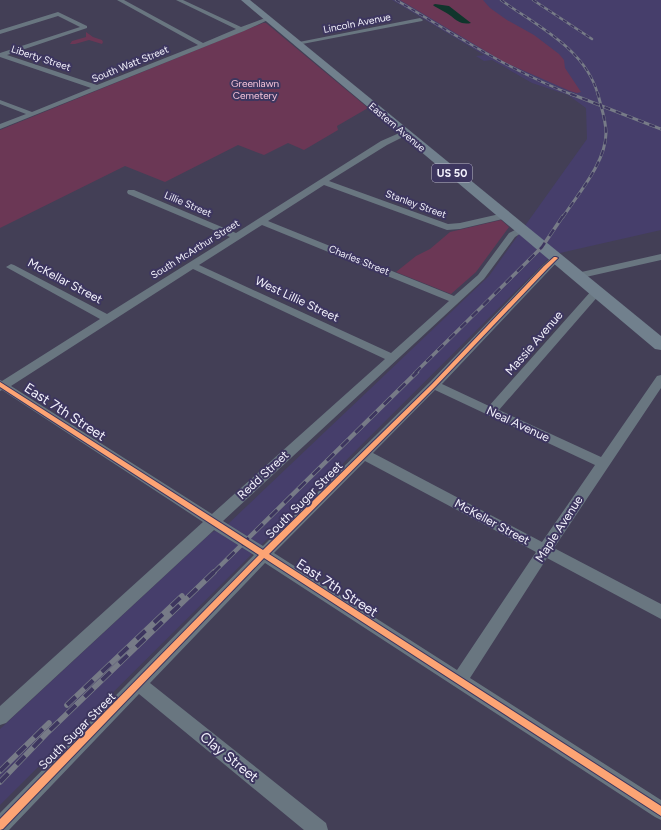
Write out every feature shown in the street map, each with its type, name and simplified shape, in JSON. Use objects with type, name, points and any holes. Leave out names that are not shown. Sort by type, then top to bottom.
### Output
[{"type":"main road","name":"Eastern Avenue","points":[[245,0],[661,345]]},
{"type":"street","points":[[120,0],[203,45]]},
{"type":"street","points":[[179,0],[242,30]]},
{"type":"street","points":[[0,32],[58,14],[85,27],[80,30],[1,55]]},
{"type":"street","name":"South Watt Street","points":[[0,127],[267,19]]},
{"type":"street","name":"Lincoln Avenue","points":[[296,43],[420,20]]},
{"type":"street","name":"Liberty Street","points":[[1,55],[98,88]]},
{"type":"street","points":[[0,102],[32,114]]},
{"type":"street","name":"South McArthur Street","points":[[1,386],[396,135],[404,133]]},
{"type":"street","name":"Stanley Street","points":[[323,182],[447,227],[460,226],[504,216]]},
{"type":"street","name":"Lillie Street","points":[[131,192],[236,236]]},
{"type":"street","name":"Charles Street","points":[[261,221],[456,300]]},
{"type":"street","name":"Redd Street","points":[[0,717],[481,277],[512,235],[521,230]]},
{"type":"street","points":[[577,276],[661,257]]},
{"type":"street","name":"South Sugar Street","points":[[0,826],[263,555],[434,385],[556,258]]},
{"type":"street","name":"West Lillie Street","points":[[192,265],[392,358]]},
{"type":"street","name":"McKellar Street","points":[[11,267],[106,318]]},
{"type":"street","name":"Massie Avenue","points":[[491,411],[596,292]]},
{"type":"street","name":"Maple Avenue","points":[[459,681],[603,463],[661,379]]},
{"type":"street","name":"Neal Avenue","points":[[434,385],[603,463]]},
{"type":"street","name":"East 7th Street","points":[[1,386],[661,811]]},
{"type":"street","name":"McKeller Street","points":[[364,455],[661,612]]},
{"type":"street","name":"Clay Street","points":[[139,684],[319,830]]},
{"type":"shaded area","points":[[392,0],[661,0],[661,230],[560,253],[548,259],[0,805],[0,729],[211,533],[228,524],[489,276],[587,139],[586,108],[568,95],[532,83],[492,60],[484,61],[476,56],[484,55]]},
{"type":"shaded area","points":[[433,5],[449,6],[471,23],[462,23],[458,21]]},
{"type":"green space","points":[[400,0],[483,0],[490,8],[507,20],[534,35],[559,54],[564,60],[565,68],[581,92],[577,93],[570,91],[504,62]]},
{"type":"green space","name":"Greenlawn Cemetery","points":[[266,23],[368,108],[337,126],[338,130],[304,150],[288,143],[264,155],[238,145],[165,182],[125,166],[0,228],[0,130]]},
{"type":"green space","points":[[86,32],[93,37],[102,40],[102,44],[89,40],[70,44],[72,41],[86,37]]},
{"type":"green space","points":[[501,220],[509,227],[476,272],[451,294],[396,272],[416,256],[430,249],[450,232]]},
{"type":"railway","points":[[396,0],[461,39],[527,75],[573,95]]},
{"type":"railway","points":[[501,0],[544,29],[572,52],[583,64],[592,79],[598,95]]},
{"type":"railway","points":[[533,0],[592,39]]},
{"type":"railway","points":[[571,94],[601,106]]},
{"type":"railway","points":[[598,94],[601,106]]},
{"type":"railway","points":[[563,217],[590,177],[605,144],[605,123],[601,106]]},
{"type":"railway","points":[[601,106],[661,129]]},
{"type":"railway","points":[[415,373],[542,247],[563,216]]},
{"type":"railway","points":[[213,573],[417,372]]},
{"type":"railway","points":[[0,782],[46,734],[214,572]]},
{"type":"railway","points":[[67,705],[182,596]]},
{"type":"railway","points":[[0,771],[49,723]]},
{"type":"cycle path","points":[[0,826],[263,555],[434,385],[556,258]]},
{"type":"cycle path","points":[[0,384],[661,811]]}]
